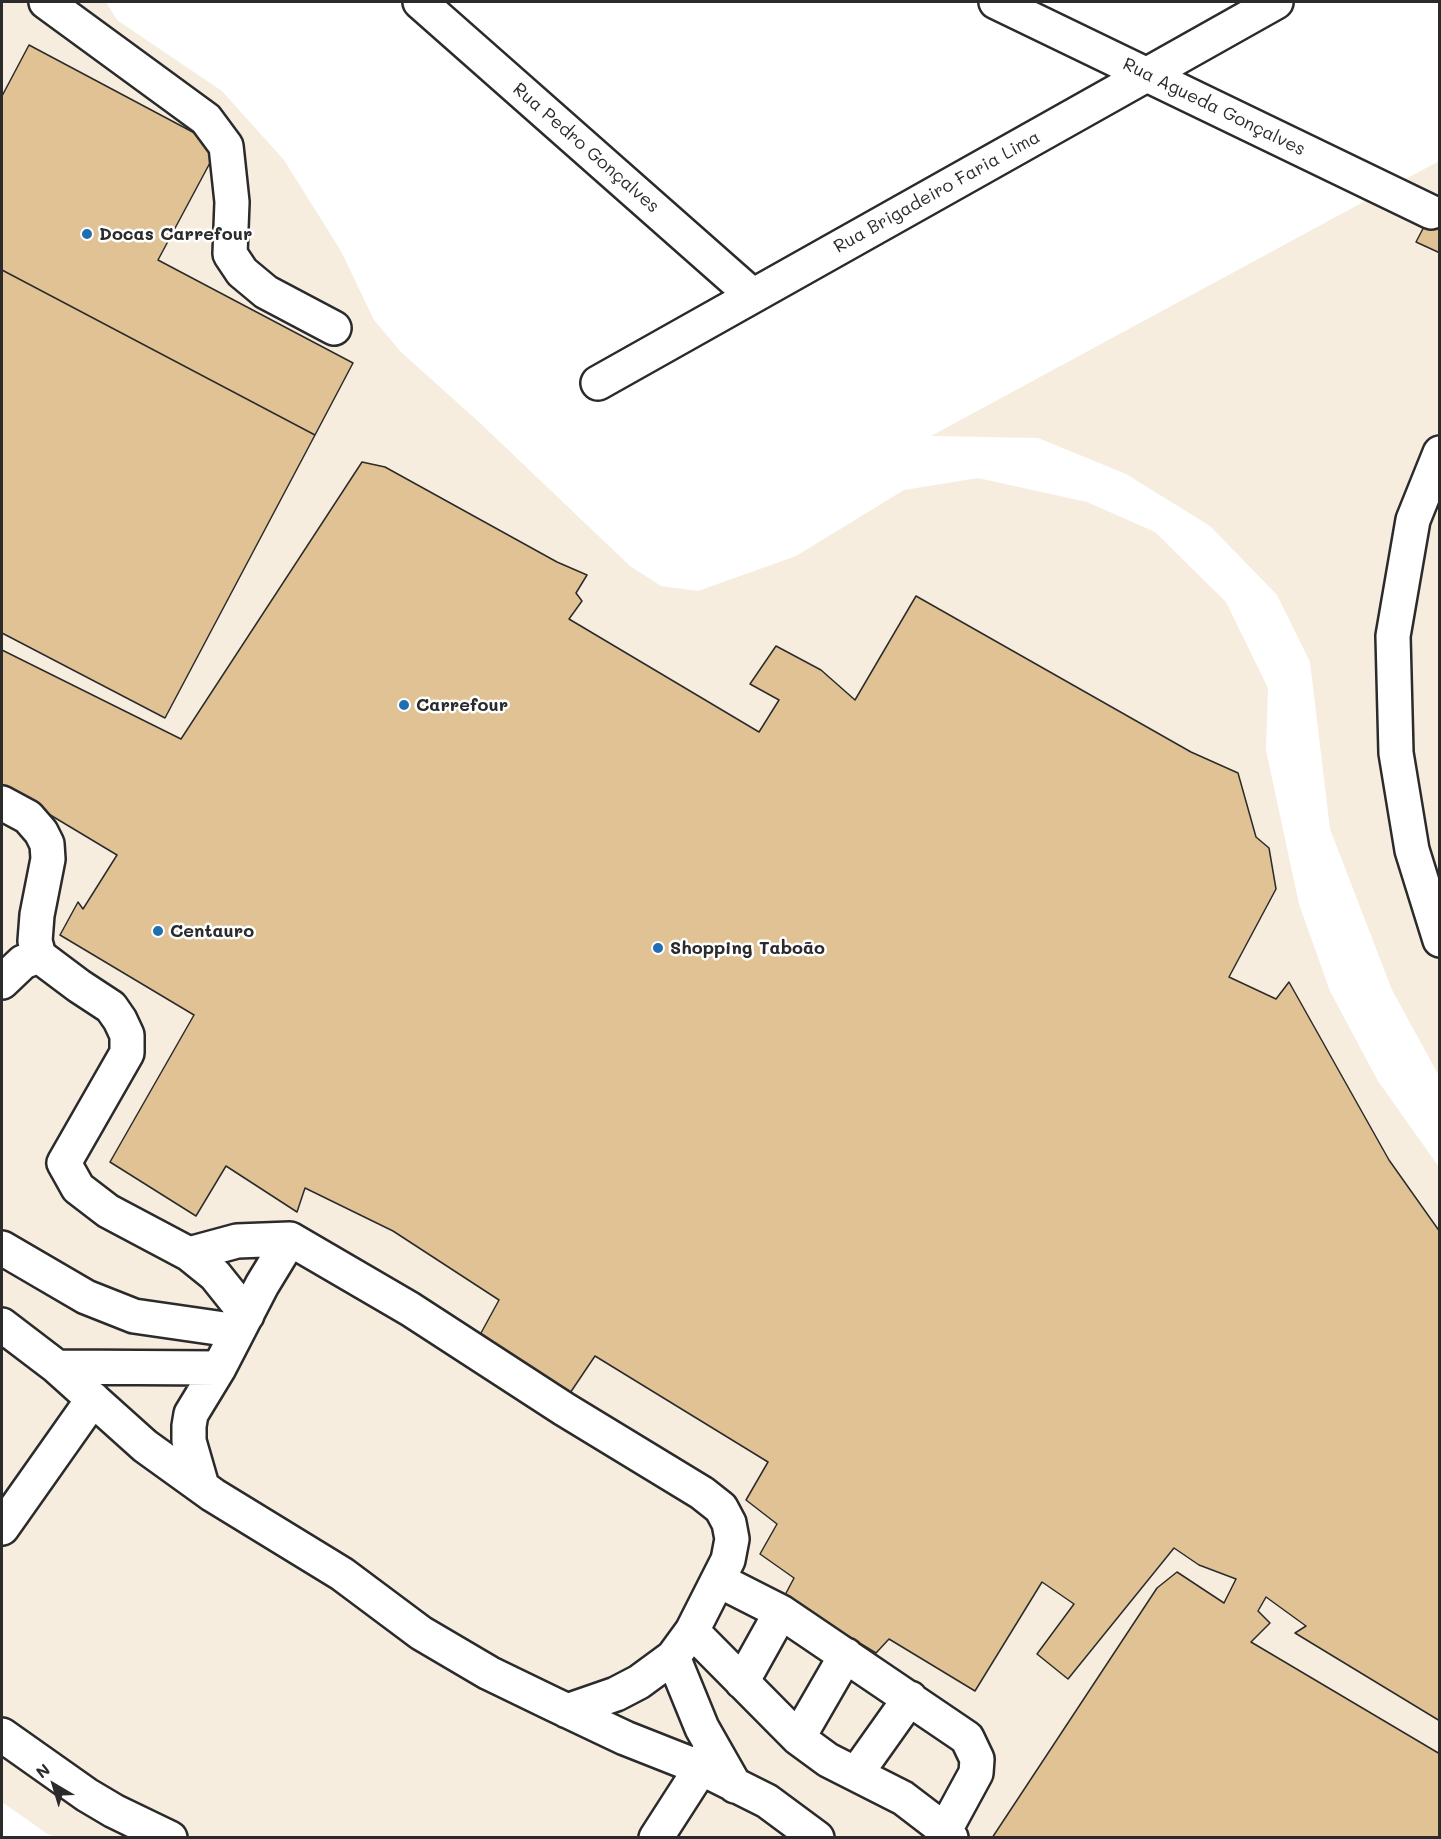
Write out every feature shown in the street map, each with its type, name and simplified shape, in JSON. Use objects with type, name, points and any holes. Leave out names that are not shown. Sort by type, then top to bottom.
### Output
[{"type":"street","points":[[45,2],[206,118],[226,146],[232,202],[230,254],[242,272],[266,292],[334,328]]},
{"type":"street","name":"Rua Pedro Gonçalves","points":[[420,2],[752,295]]},
{"type":"street","name":"Rua Agueda Gonçalves","points":[[996,2],[1431,212]]},
{"type":"street","name":"Rua Brigadeiro Faria Lima","points":[[598,383],[1276,2]]},
{"type":"street","points":[[1440,453],[1413,520],[1393,636],[1396,753],[1412,850],[1440,940]]},
{"type":"street","points":[[6,806],[28,817],[47,844],[48,859],[37,915],[35,941],[39,956],[111,1007],[128,1035],[127,1053],[64,1163],[78,1188],[108,1211],[189,1254],[214,1275],[243,1323]]},
{"type":"street","points":[[2,982],[23,962],[39,956]]},
{"type":"street","points":[[189,1254],[237,1240],[290,1239],[410,1309],[564,1409],[702,1493],[722,1508],[729,1523],[732,1539],[728,1560],[692,1631],[673,1657],[639,1682],[615,1694],[567,1711]]},
{"type":"street","points":[[202,1486],[193,1456],[189,1426],[191,1414],[290,1239]]},
{"type":"street","points":[[2,1248],[86,1297],[134,1316],[243,1323]]},
{"type":"street","points":[[2,1325],[57,1367],[145,1446],[213,1495],[342,1574],[421,1633],[489,1673],[661,1754],[706,1757]]},
{"type":"street","points":[[57,1367],[219,1368]]},
{"type":"street","points":[[2,1528],[93,1399]]},
{"type":"street","points":[[692,1631],[798,1738],[828,1760],[903,1798],[948,1834],[976,1773],[977,1759],[967,1738],[781,1612],[718,1581]]},
{"type":"street","points":[[742,1682],[781,1612]]},
{"type":"street","points":[[798,1738],[846,1655]]},
{"type":"street","points":[[673,1657],[706,1757],[735,1786],[767,1801],[817,1838]]},
{"type":"street","points":[[856,1774],[910,1698]]},
{"type":"street","points":[[2,1735],[87,1795],[170,1838]]},
{"type":"street","points":[[656,1838],[706,1757]]},
{"type":"shaded area","name":"Shopping Taboão","points":[[2,2],[106,2],[117,20],[222,91],[284,160],[341,251],[374,320],[401,352],[480,423],[630,566],[661,586],[698,591],[796,556],[904,490],[978,478],[1087,502],[1155,532],[1226,602],[1268,688],[1266,750],[1299,904],[1330,991],[1378,1081],[1439,1167],[1439,1837],[58,1838],[46,1833],[2,1802]]},
{"type":"shaded area","points":[[1439,161],[1439,1076],[1392,990],[1330,829],[1310,662],[1277,595],[1210,526],[1126,474],[1038,438],[931,436]]},
{"type":"building","name":"Docas Carrefour","points":[[29,45],[219,146],[158,260],[353,363],[315,435],[2,270],[2,96]]},
{"type":"building","points":[[1440,196],[1440,253],[1416,242]]},
{"type":"building","points":[[2,270],[315,435],[165,718],[2,633]]},
{"type":"building","name":"Shopping Taboão","points":[[362,462],[385,467],[557,562],[587,575],[576,593],[582,601],[569,619],[759,732],[779,700],[750,684],[776,646],[821,670],[855,700],[916,596],[1191,752],[1238,773],[1256,837],[1269,848],[1276,889],[1229,977],[1276,999],[1289,982],[1389,1160],[1440,1232],[1440,1721],[1295,1633],[1306,1626],[1266,1597],[1258,1611],[1270,1623],[1251,1642],[1440,1754],[1440,1838],[992,1838],[1157,1588],[1177,1572],[1224,1603],[1236,1579],[1199,1565],[1174,1548],[1068,1679],[1037,1654],[1074,1604],[1042,1582],[975,1691],[889,1639],[876,1653],[784,1597],[794,1578],[760,1554],[777,1524],[746,1500],[768,1462],[595,1356],[566,1399],[475,1344],[499,1300],[393,1231],[305,1188],[297,1212],[226,1166],[196,1216],[110,1162],[194,1015],[60,935],[78,902],[83,909],[117,855],[2,786],[2,650],[181,739]]},
{"type":"place","name":"Docas Carrefour","points":[[87,234]]},
{"type":"place","name":"Carrefour","points":[[404,705]]},
{"type":"place","name":"Centauro","points":[[158,931]]},
{"type":"place","name":"Shopping Taboão","points":[[658,948]]}]
